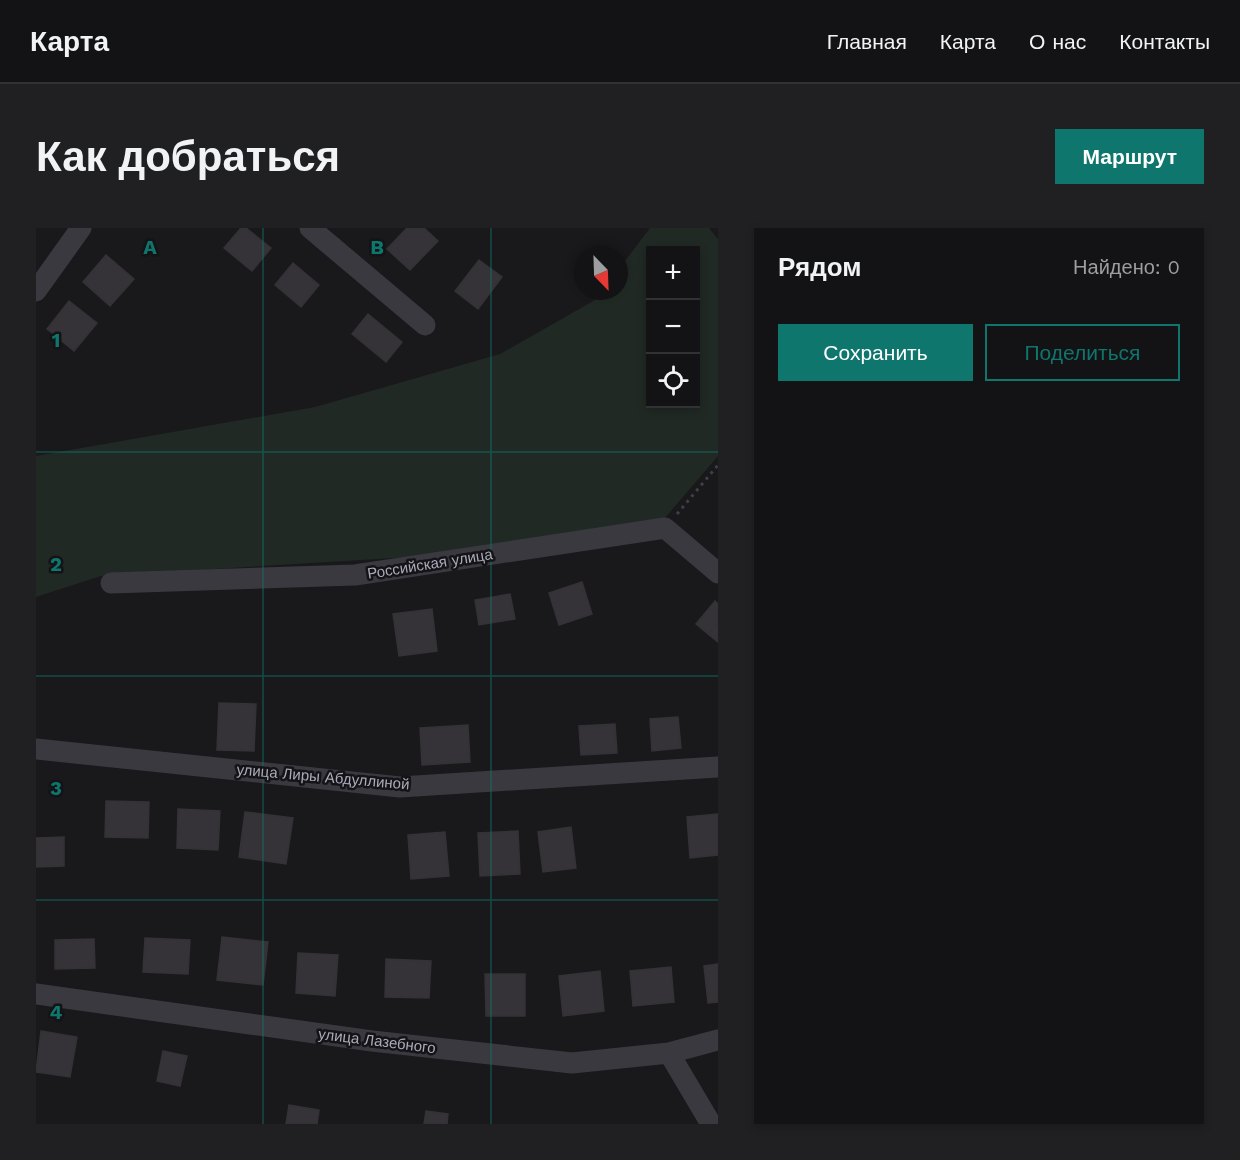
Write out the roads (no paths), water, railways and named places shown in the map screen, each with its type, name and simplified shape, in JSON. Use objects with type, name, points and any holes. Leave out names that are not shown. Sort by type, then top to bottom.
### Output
[{"type":"street","points":[[36,291],[81,228]]},
{"type":"street","points":[[310,228],[425,325]]},
{"type":"street","name":"Российская улица","points":[[111,583],[355,575],[665,528],[718,573]]},
{"type":"street","name":"улица Лиры Абдуллиной","points":[[36,749],[400,787],[718,767]]},
{"type":"street","name":"улица Лазебного","points":[[36,994],[360,1039],[572,1063],[669,1053],[718,1040]]},
{"type":"street","points":[[669,1053],[711,1124]]}]
